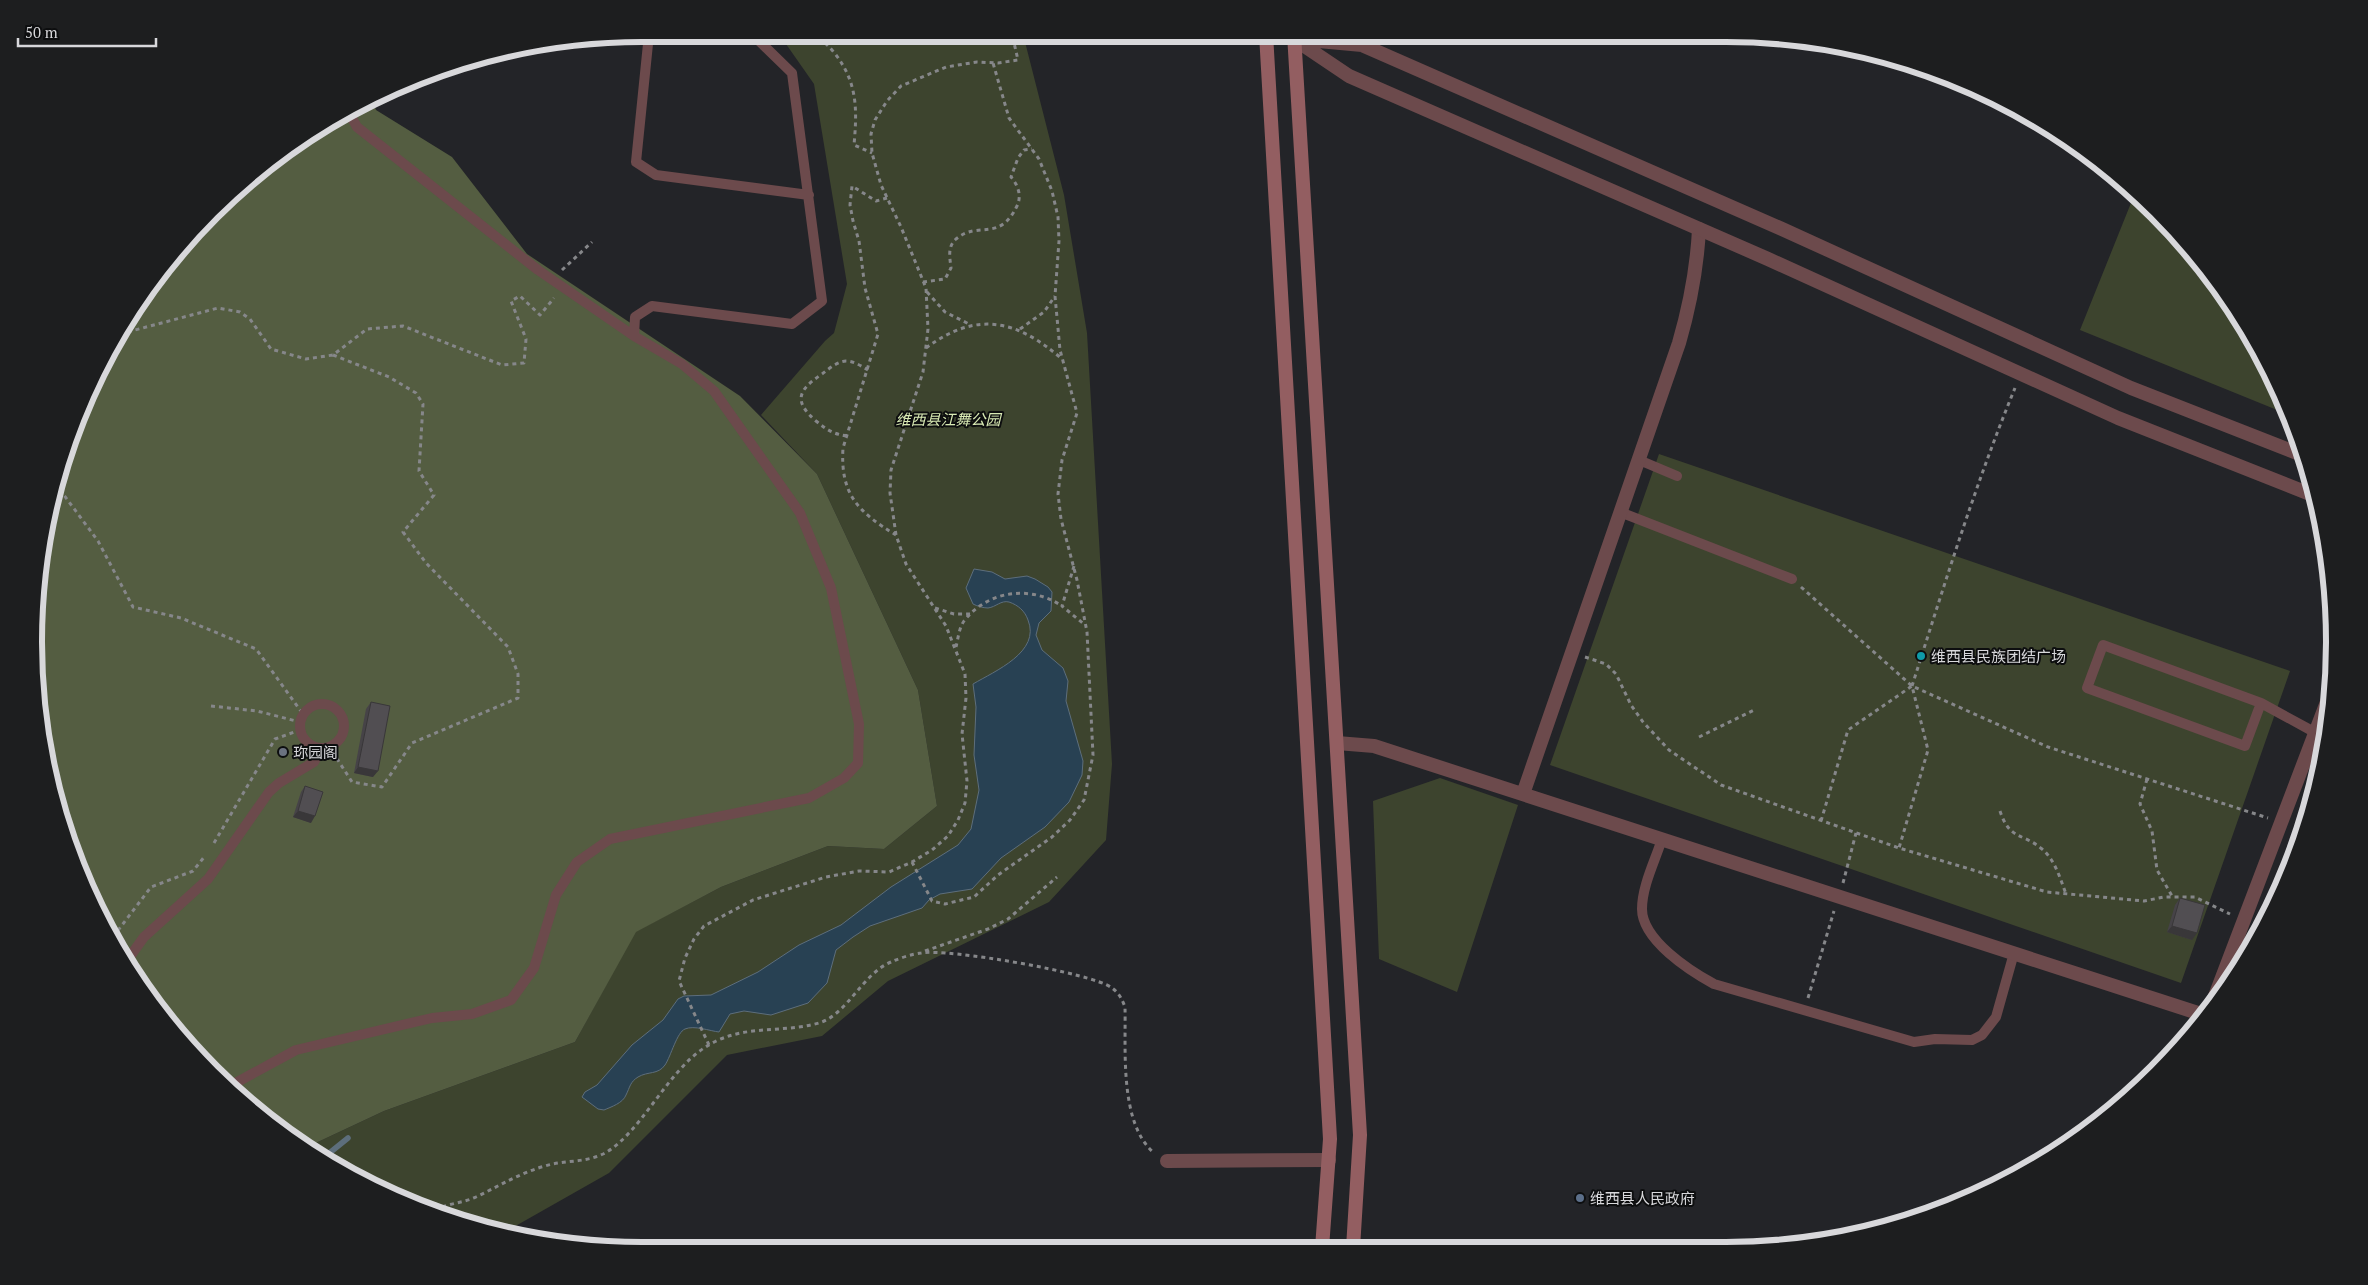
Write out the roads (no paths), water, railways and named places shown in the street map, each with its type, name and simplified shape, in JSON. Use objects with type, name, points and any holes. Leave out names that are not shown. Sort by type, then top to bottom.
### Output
[{"type":"main road","points":[[1266,42],[1330,1139],[1322,1242]]},
{"type":"main road","points":[[1290,42],[1337,742],[1360,1135],[1353,1242]]},
{"type":"street","points":[[1299,42],[1349,76],[1699,229],[2118,418],[2306,493]]},
{"type":"street","points":[[1338,42],[1362,45],[1782,229],[2131,388],[2295,452]]},
{"type":"street","points":[[1523,794],[1639,460],[1690,305],[1697,268],[1699,229]]},
{"type":"street","points":[[2221,980],[2320,722]]},
{"type":"street","points":[[1337,742],[1374,746],[2198,1013]]},
{"type":"street","points":[[1167,1161],[1329,1160]]},
{"type":"lane","points":[[647,42],[636,162],[656,175],[809,196]]},
{"type":"lane","points":[[634,336],[635,317],[652,306],[792,324],[822,301],[792,73],[760,42]]},
{"type":"lane","points":[[235,1083],[296,1050],[432,1018],[472,1014],[511,1000],[534,968],[556,895],[577,862],[610,839],[809,798],[844,778],[858,763],[859,724],[831,588],[800,513],[714,392],[682,364],[634,336],[551,278],[357,127],[352,118]]},
{"type":"lane","points":[[1639,460],[1677,476]]},
{"type":"lane","points":[[1620,512],[1792,579]]},
{"type":"lane","points":[[2261,703],[2245,746],[2087,688],[2103,645],[2261,703],[2316,733]]},
{"type":"lane","points":[[131,955],[144,937],[208,879],[269,792],[284,780],[314,762],[326,748],[342,737],[344,722],[342,715],[330,705],[323,704],[308,708],[301,722],[308,743],[326,748]]},
{"type":"lane","points":[[1662,839],[1644,892],[1642,910],[1644,922],[1650,932],[1686,969],[1714,984],[1914,1042],[1935,1039],[1972,1040],[1982,1035],[1996,1018],[2014,953]]},
{"type":"water","points":[[974,569],[992,572],[1005,579],[1027,576],[1048,587],[1052,592],[1051,611],[1039,623],[1036,635],[1042,650],[1063,668],[1068,681],[1066,701],[1083,761],[1082,775],[1069,802],[1045,827],[1001,858],[972,889],[940,894],[929,900],[922,908],[870,926],[836,950],[827,983],[808,1003],[771,1015],[744,1011],[730,1014],[719,1032],[697,1028],[685,1029],[679,1035],[662,1068],[635,1079],[620,1102],[604,1110],[598,1109],[582,1097],[585,1092],[597,1085],[632,1045],[663,1020],[678,999],[684,996],[711,995],[758,972],[799,945],[841,925],[891,887],[958,845],[971,829],[979,790],[974,755],[976,707],[973,684],[1014,659],[1028,642],[1030,631],[1025,614],[1012,603],[1003,602],[988,608],[973,604],[966,588]]},
{"type":"waterway","points":[[329,1154],[348,1138]]},
{"type":"place","name":"维西县民族团结广场","points":[[1921,656]]},
{"type":"place","name":"珎园阁","points":[[283,752]]},
{"type":"place","name":"维西县人民政府","points":[[1580,1198]]},
{"type":"park label","name":"维西县江舞公园","points":[[948,419]]}]
